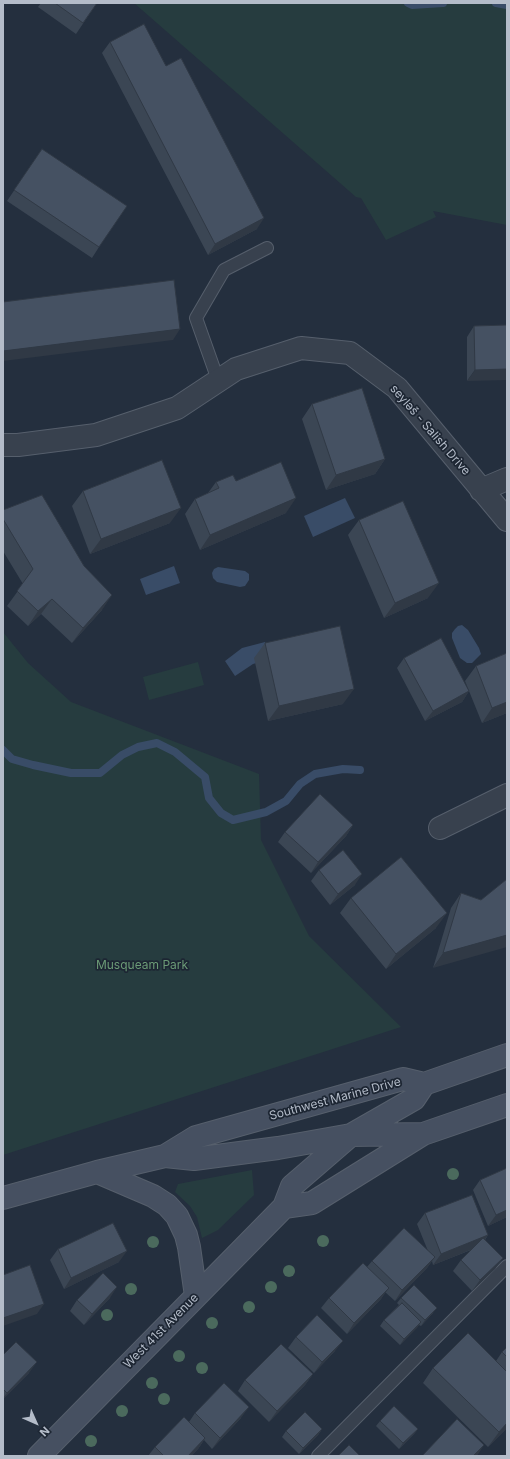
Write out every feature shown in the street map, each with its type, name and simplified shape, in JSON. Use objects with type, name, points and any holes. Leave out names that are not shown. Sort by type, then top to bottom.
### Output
[{"type":"main road","points":[[424,1084],[507,1055]]},
{"type":"main road","name":"Southwest Marine Drive","points":[[3,1198],[97,1172],[165,1156],[196,1137],[403,1079],[424,1084]]},
{"type":"main road","name":"West 41st Avenue","points":[[39,1456],[284,1207],[292,1186],[351,1135],[414,1099],[424,1084]]},
{"type":"main road","name":"Southwest Marine Drive","points":[[165,1156],[194,1159],[278,1148],[351,1135],[423,1134],[507,1105]]},
{"type":"main road","points":[[284,1207],[312,1202],[423,1134]]},
{"type":"main road","points":[[97,1172],[153,1196],[167,1205],[177,1216],[186,1235],[189,1247],[196,1296]]},
{"type":"street","name":"seyləš - Salish Drive","points":[[3,444],[18,445],[96,435],[177,408],[236,369],[301,348],[350,353],[397,388],[507,520]]},
{"type":"street","points":[[482,490],[507,479]]},
{"type":"street","points":[[440,828],[507,795]]},
{"type":"lane","points":[[218,380],[196,318],[224,270],[267,248]]},
{"type":"lane","points":[[318,1456],[507,1266]]},
{"type":"green space","points":[[134,3],[507,3],[507,225],[433,211],[436,217],[386,240],[361,198],[356,197]]},
{"type":"green space","name":"Musqueam Park","points":[[3,632],[28,663],[71,702],[259,774],[261,840],[309,936],[401,1027],[3,1155]]},
{"type":"green space","points":[[198,662],[204,685],[149,700],[143,677]]},
{"type":"green space","points":[[252,1170],[254,1195],[218,1230],[202,1238],[197,1217],[190,1206],[175,1192],[178,1184]]},
{"type":"water","points":[[345,498],[355,518],[313,537],[304,516]]},
{"type":"water","points":[[174,566],[180,583],[146,595],[140,579]]},
{"type":"water","points":[[218,567],[245,571],[249,574],[249,580],[245,586],[240,587],[217,582],[213,578],[212,573],[214,569]]},
{"type":"water","points":[[462,625],[468,630],[481,654],[472,663],[467,663],[460,658],[452,638],[452,633],[455,629]]},
{"type":"water","points":[[265,642],[270,659],[253,664],[235,676],[225,661],[242,648]]},
{"type":"building","points":[[55,3],[97,3],[83,23]]},
{"type":"building","points":[[144,24],[166,66],[181,58],[264,218],[215,244],[110,42]]},
{"type":"building","points":[[42,149],[127,206],[99,247],[14,190]]},
{"type":"building","points":[[174,280],[180,329],[3,351],[3,302]]},
{"type":"building","points":[[507,325],[507,369],[475,370],[474,326]]},
{"type":"building","points":[[362,388],[385,459],[336,475],[312,404]]},
{"type":"building","points":[[162,460],[181,508],[101,539],[83,491]]},
{"type":"building","points":[[281,462],[296,498],[210,535],[195,499],[219,488],[216,482],[233,475],[236,481]]},
{"type":"building","points":[[42,495],[84,566],[112,595],[83,628],[52,599],[38,611],[17,591],[33,569],[3,519],[3,510]]},
{"type":"building","points":[[403,501],[439,583],[395,603],[359,520]]},
{"type":"building","points":[[340,626],[354,689],[279,706],[265,643]]},
{"type":"building","points":[[441,638],[469,691],[433,711],[404,658]]},
{"type":"building","points":[[507,653],[507,702],[492,708],[476,666]]},
{"type":"building","points":[[320,794],[353,825],[318,862],[285,832]]},
{"type":"building","points":[[343,850],[362,874],[338,894],[319,870]]},
{"type":"building","points":[[401,857],[447,913],[396,954],[351,898]]},
{"type":"building","points":[[507,879],[507,935],[443,953],[461,893],[481,900]]},
{"type":"building","points":[[507,1168],[507,1210],[496,1215],[480,1180]]},
{"type":"building","points":[[472,1195],[488,1235],[441,1254],[425,1213]]},
{"type":"building","points":[[113,1223],[127,1251],[71,1278],[58,1249]]},
{"type":"building","points":[[404,1228],[435,1257],[402,1290],[372,1261]]},
{"type":"building","points":[[483,1238],[503,1258],[480,1280],[461,1260]]},
{"type":"building","points":[[363,1263],[389,1288],[354,1323],[329,1298]]},
{"type":"building","points":[[30,1265],[44,1304],[3,1318],[3,1275]]},
{"type":"building","points":[[103,1273],[117,1287],[92,1314],[77,1300]]},
{"type":"building","points":[[414,1285],[437,1308],[425,1320],[401,1298]]},
{"type":"building","points":[[402,1303],[421,1322],[404,1339],[384,1320]]},
{"type":"building","points":[[317,1315],[343,1341],[322,1362],[296,1337]]},
{"type":"building","points":[[468,1333],[507,1372],[507,1423],[499,1432],[433,1368]]},
{"type":"building","points":[[16,1342],[37,1362],[7,1393],[3,1389],[3,1355]]},
{"type":"building","points":[[281,1344],[313,1374],[277,1411],[245,1380]]},
{"type":"building","points":[[507,1347],[507,1357],[502,1352]]},
{"type":"building","points":[[224,1383],[249,1407],[220,1438],[195,1413]]},
{"type":"building","points":[[394,1406],[418,1429],[403,1443],[380,1421]]},
{"type":"building","points":[[305,1412],[322,1429],[303,1448],[286,1431]]},
{"type":"building","points":[[184,1417],[205,1438],[188,1456],[164,1456],[155,1447]]},
{"type":"building","points":[[457,1419],[484,1445],[473,1456],[422,1456]]},
{"type":"building","points":[[349,1445],[360,1456],[338,1456]]},
{"type":"waterway","points":[[408,3],[412,5],[443,3]]},
{"type":"waterway","points":[[496,3],[507,5]]},
{"type":"waterway","points":[[3,750],[12,759],[33,765],[71,773],[100,773],[122,755],[138,747],[157,743],[175,752],[205,777],[209,798],[221,813],[233,820],[266,812],[286,801],[300,784],[315,774],[343,769],[360,770]]}]
